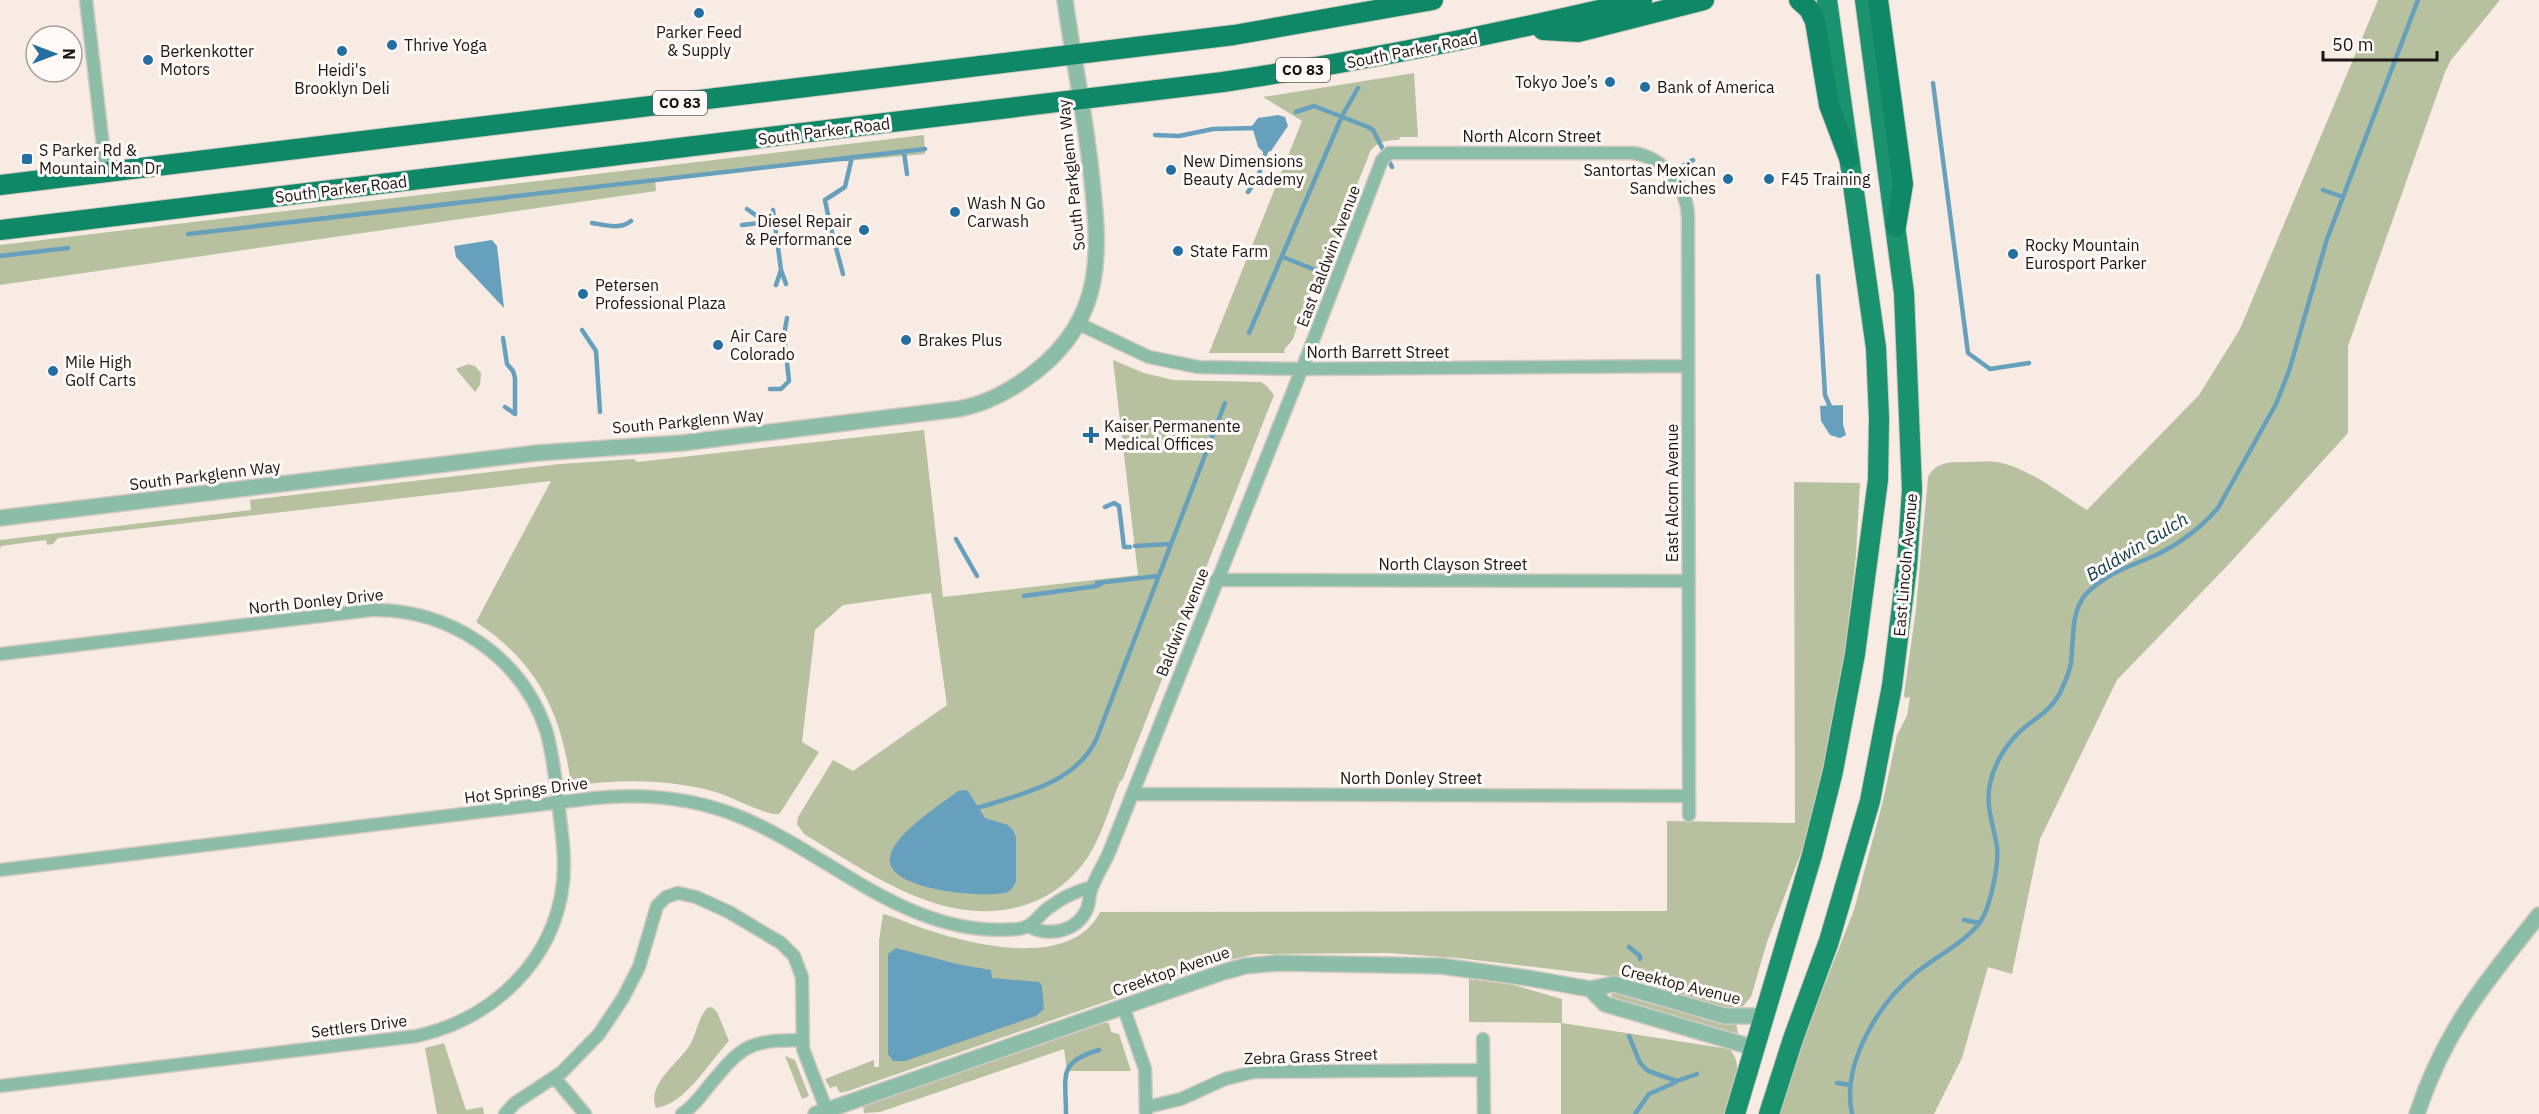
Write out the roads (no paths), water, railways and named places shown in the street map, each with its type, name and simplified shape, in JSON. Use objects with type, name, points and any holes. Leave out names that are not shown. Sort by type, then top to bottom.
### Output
[{"type":"highway","name":"CO 83","points":[[0,185],[1234,35],[1433,0]]},
{"type":"highway","name":"South Parker Road","points":[[0,230],[1082,100],[1299,71],[1522,29],[1642,0]]},
{"type":"highway","points":[[1522,29],[1578,32],[1704,0]]},
{"type":"highway","points":[[1799,0],[1809,9],[1815,21],[1829,105],[1849,158]]},
{"type":"highway","points":[[1878,0],[1903,184],[1896,226]]},
{"type":"main road","points":[[1734,1114],[1812,855],[1833,771],[1850,682],[1875,506],[1879,450],[1878,372],[1827,0]]},
{"type":"main road","name":"East Lincoln Avenue","points":[[1768,1114],[1796,1029],[1829,941],[1860,839],[1881,747],[1898,647],[1907,566],[1912,490],[1906,327],[1896,226],[1865,0]]},
{"type":"street","points":[[86,0],[106,172]]},
{"type":"street","name":"South Parkglenn Way","points":[[0,518],[581,448],[682,443],[958,409],[991,400],[1028,378],[1056,353],[1077,323],[1091,289],[1098,248],[1082,100],[1065,0]]},
{"type":"street","name":"North Alcorn Street","points":[[1386,154],[1628,152],[1644,155],[1671,175]]},
{"type":"street","name":"East Baldwin Avenue","points":[[1301,369],[1386,154]]},
{"type":"street","name":"East Alcorn Avenue","points":[[1671,175],[1681,189],[1688,208],[1689,815]]},
{"type":"street","name":"North Barrett Street","points":[[1077,323],[1141,354],[1166,362],[1198,367],[1301,369],[1689,366]]},
{"type":"street","name":"Baldwin Avenue","points":[[1092,887],[1108,855],[1301,369]]},
{"type":"street","name":"North Clayson Street","points":[[1216,580],[1689,581]]},
{"type":"street","name":"North Donley Drive","points":[[0,654],[355,611],[385,610],[414,613],[440,621],[468,634],[492,652],[516,676],[534,704],[545,728],[553,760],[558,803]]},
{"type":"street","name":"North Donley Street","points":[[1132,794],[1689,796]]},
{"type":"street","name":"Hot Springs Drive","points":[[0,870],[558,803],[634,796],[674,799],[710,806],[771,831],[870,891],[908,909],[976,928],[1004,930],[1030,927],[1038,931],[1058,931],[1074,926],[1087,907],[1092,887]]},
{"type":"street","name":"Settlers Drive","points":[[0,1086],[417,1036],[449,1027],[472,1016],[502,996],[522,976],[549,933],[564,873],[558,803]]},
{"type":"street","points":[[1030,927],[1053,906],[1076,891],[1092,887]]},
{"type":"street","points":[[505,1114],[515,1103],[555,1078],[591,1043],[612,1016],[639,967],[657,906],[663,899],[676,894],[692,896],[724,909],[791,951],[801,972],[802,1040],[824,1112]]},
{"type":"street","points":[[2417,1114],[2432,1071],[2463,1013],[2485,981],[2539,915]]},
{"type":"street","name":"Creektop Avenue","points":[[824,1112],[1228,970],[1270,963],[1441,966],[1590,989],[1614,984],[1725,1016],[1764,1016]]},
{"type":"street","name":"Creektop Avenue","points":[[1590,989],[1605,1004],[1755,1048]]},
{"type":"street","points":[[1123,1006],[1144,1069],[1146,1111]]},
{"type":"street","points":[[1483,1039],[1484,1114]]},
{"type":"street","points":[[682,1114],[693,1106],[732,1059],[745,1048],[764,1041],[802,1040]]},
{"type":"street","name":"Zebra Grass Street","points":[[1146,1111],[1181,1099],[1231,1077],[1254,1071],[1484,1070]]},
{"type":"street","points":[[555,1078],[585,1114]]},
{"type":"water","points":[[1278,115],[1285,117],[1288,126],[1271,151],[1264,153],[1258,147],[1252,126],[1258,118]]},
{"type":"water","points":[[492,240],[497,246],[504,308],[456,257],[454,246]]},
{"type":"water","points":[[1843,405],[1843,424],[1846,435],[1840,438],[1830,435],[1821,421],[1820,406]]},
{"type":"water","points":[[958,791],[968,791],[985,818],[1008,825],[1016,837],[1016,881],[1006,892],[976,894],[937,889],[903,878],[893,869],[890,858],[899,840],[929,812]]},
{"type":"water","points":[[896,948],[957,964],[991,970],[992,978],[1039,982],[1042,986],[1044,1009],[1036,1016],[905,1061],[893,1061],[888,1054],[888,954]]},
{"type":"waterway","name":"Baldwin Gulch","points":[[1852,1114],[1850,1095],[1852,1075],[1866,1036],[1877,1017],[1903,985],[1971,932],[1983,917],[1994,883],[1997,863],[1997,847],[1989,800],[1992,776],[1998,760],[2013,739],[2049,708],[2060,693],[2070,667],[2075,618],[2081,601],[2100,582],[2168,549],[2211,516],[2218,508],[2276,404],[2289,371],[2327,239],[2418,0]]},
{"type":"waterway","points":[[1933,83],[1968,353],[1990,369],[2029,363]]},
{"type":"waterway","points":[[1249,333],[1342,116],[1358,88]]},
{"type":"waterway","points":[[1296,112],[1314,106],[1368,127],[1373,130],[1392,167]]},
{"type":"waterway","points":[[1155,135],[1179,136],[1213,129],[1257,128]]},
{"type":"waterway","points":[[1248,192],[1258,177],[1267,148]]},
{"type":"waterway","points":[[188,234],[925,149]]},
{"type":"waterway","points":[[904,152],[907,174]]},
{"type":"waterway","points":[[843,274],[825,200],[845,187],[852,157]]},
{"type":"waterway","points":[[1683,166],[1693,160]]},
{"type":"waterway","points":[[1663,183],[1681,168]]},
{"type":"waterway","points":[[2323,190],[2343,197]]},
{"type":"waterway","points":[[747,209],[767,223]]},
{"type":"waterway","points":[[773,210],[781,270],[786,284]]},
{"type":"waterway","points":[[592,223],[617,226],[631,221]]},
{"type":"waterway","points":[[742,225],[776,221]]},
{"type":"waterway","points":[[0,256],[68,248]]},
{"type":"waterway","points":[[1283,257],[1323,273]]},
{"type":"waterway","points":[[776,285],[781,270]]},
{"type":"waterway","points":[[1818,276],[1825,395],[1831,409]]},
{"type":"waterway","points":[[770,389],[781,389],[789,381],[784,335],[787,318]]},
{"type":"waterway","points":[[582,330],[596,351],[600,412]]},
{"type":"waterway","points":[[503,338],[507,364],[515,378],[515,414]]},
{"type":"waterway","points":[[974,809],[1026,793],[1059,778],[1074,768],[1096,740],[1225,403]]},
{"type":"waterway","points":[[505,407],[515,414]]},
{"type":"waterway","points":[[1105,507],[1114,503],[1119,506],[1124,547],[1130,547]]},
{"type":"waterway","points":[[956,539],[977,576]]},
{"type":"waterway","points":[[1135,546],[1170,544]]},
{"type":"waterway","points":[[1097,583],[1158,576]]},
{"type":"waterway","points":[[1024,596],[1097,586],[1105,582]]},
{"type":"waterway","points":[[1964,920],[1980,923]]},
{"type":"waterway","points":[[1629,947],[1640,956],[1640,959]]},
{"type":"waterway","points":[[1629,1036],[1640,1063],[1648,1071],[1677,1081],[1697,1074]]},
{"type":"waterway","points":[[1066,1114],[1065,1080],[1070,1066],[1076,1060],[1099,1050]]},
{"type":"waterway","points":[[1635,1114],[1649,1094],[1676,1082]]},
{"type":"waterway","points":[[1837,1083],[1850,1085]]},
{"type":"place","name":"Parker Feed & Supply","points":[[699,13]]},
{"type":"place","name":"Thrive Yoga","points":[[392,45]]},
{"type":"place","name":"Heidi's Brooklyn Deli","points":[[342,51]]},
{"type":"place","name":"Berkenkotter Motors","points":[[148,60]]},
{"type":"place","name":"Tokyo Joe’s","points":[[1610,82]]},
{"type":"place","name":"Bank of America","points":[[1645,87]]},
{"type":"place","name":"S Parker Rd & Mountain Man Dr","points":[[27,159]]},
{"type":"place","name":"New Dimensions Beauty Academy","points":[[1171,170]]},
{"type":"place","name":"Santortas Mexican Sandwiches","points":[[1728,179]]},
{"type":"place","name":"F45 Training","points":[[1769,179]]},
{"type":"place","name":"Wash N Go Carwash","points":[[955,212]]},
{"type":"place","name":"Diesel Repair & Performance","points":[[864,230]]},
{"type":"place","name":"State Farm","points":[[1178,251]]},
{"type":"place","name":"Rocky Mountain Eurosport Parker","points":[[2013,254]]},
{"type":"place","name":"Petersen Professional Plaza","points":[[583,294]]},
{"type":"place","name":"Brakes Plus","points":[[906,340]]},
{"type":"place","name":"Air Care Colorado","points":[[718,345]]},
{"type":"place","name":"Mile High Golf Carts","points":[[53,371]]},
{"type":"place","name":"Kaiser Permanente Medical Offices","points":[[1091,435]]}]
